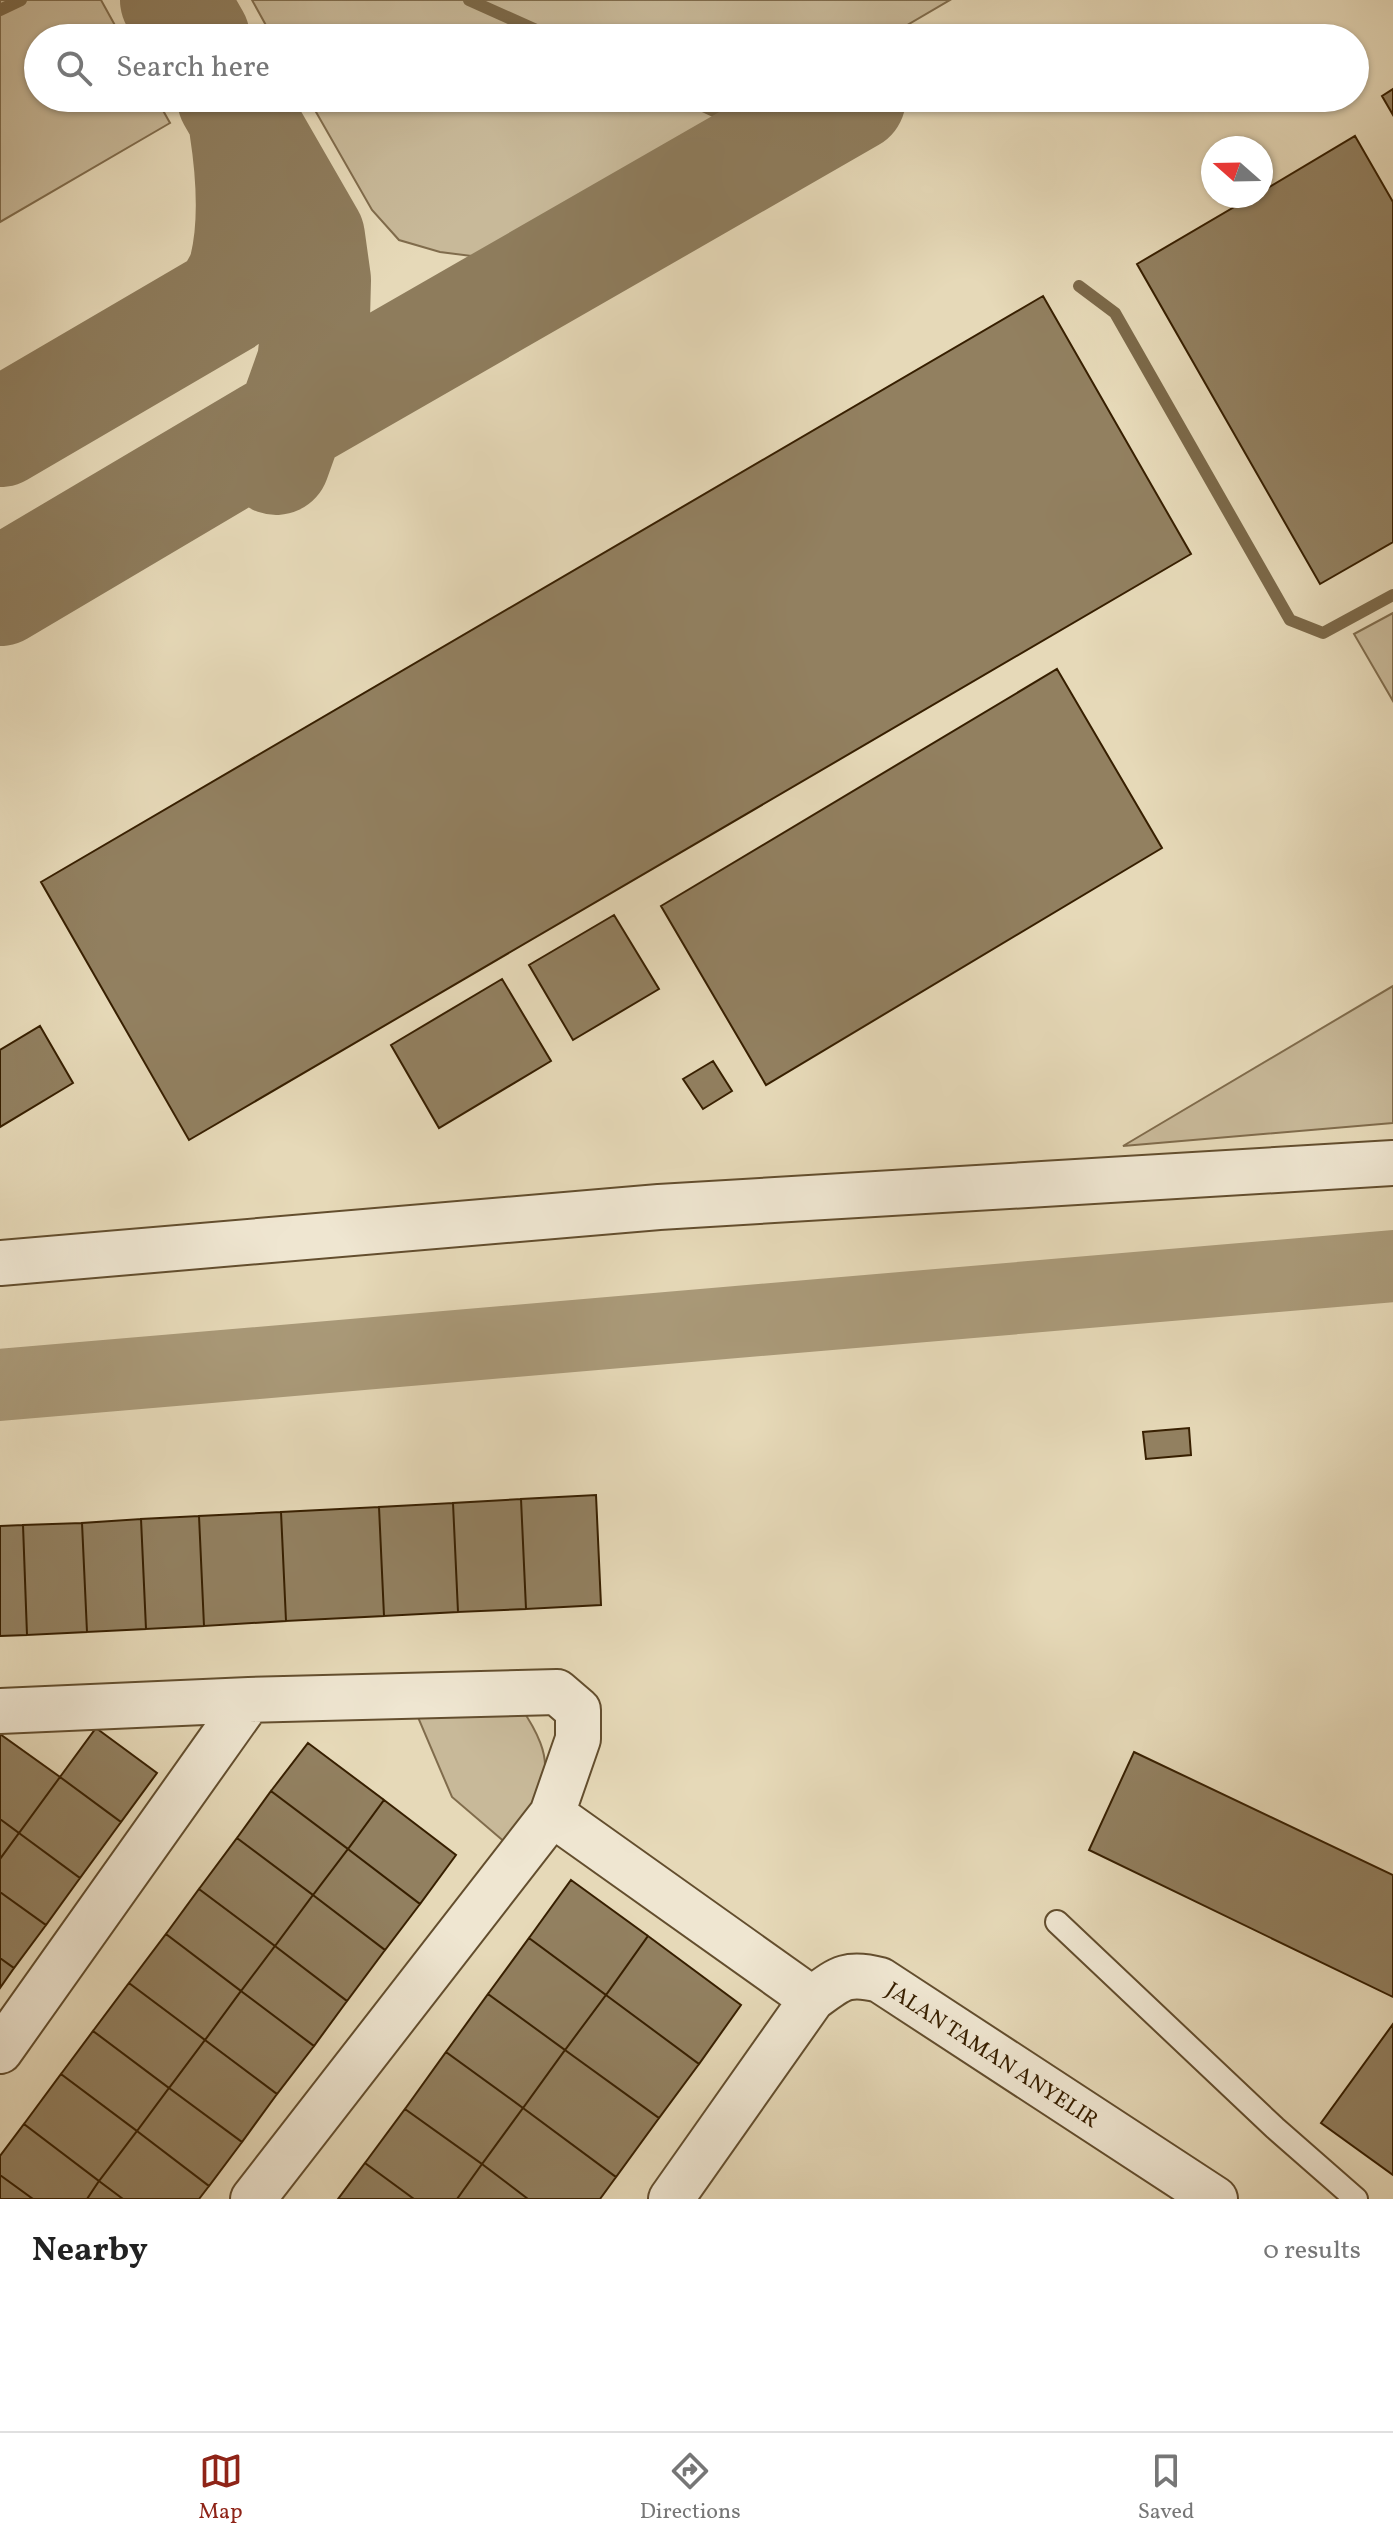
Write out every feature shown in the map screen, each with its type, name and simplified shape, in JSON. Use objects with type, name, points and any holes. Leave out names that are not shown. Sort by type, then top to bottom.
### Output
[{"type":"street","points":[[0,1263],[659,1207],[1393,1163]]},
{"type":"street","points":[[0,1711],[249,1700],[557,1692],[578,1710],[578,1739],[552,1814],[253,2199]]},
{"type":"street","points":[[0,2051],[249,1700]]},
{"type":"street","points":[[552,1814],[812,1999]]},
{"type":"street","name":"JALAN TAMAN ANYELIR","points":[[671,2199],[812,1999],[840,1978],[857,1974],[880,1980],[1215,2199]]},
{"type":"lane","points":[[1057,1922],[1275,2128],[1356,2199]]},
{"type":"shaded area","points":[[0,0],[101,0],[114,24],[24,24],[24,112],[164,112],[170,123],[0,222]]},
{"type":"shaded area","points":[[252,0],[950,0],[909,24],[265,24]]},
{"type":"shaded area","points":[[316,112],[758,112],[503,260],[440,252],[399,240],[372,210]]},
{"type":"shaded area","points":[[1393,613],[1393,701],[1354,634]]},
{"type":"shaded area","points":[[1393,986],[1393,1123],[1123,1146]]},
{"type":"shaded area","points":[[520,1706],[542,1747],[544,1777],[531,1807],[507,1844],[452,1797],[417,1715]]},
{"type":"building","points":[[1393,89],[1393,115],[1382,96]]},
{"type":"building","points":[[1355,136],[1393,202],[1393,542],[1320,584],[1137,264],[1233,208],[1273,208],[1273,185]]},
{"type":"building","points":[[1043,296],[1191,554],[189,1140],[41,882]]},
{"type":"building","points":[[1057,669],[1162,848],[766,1085],[661,906]]},
{"type":"building","points":[[614,915],[659,989],[573,1040],[529,965]]},
{"type":"building","points":[[502,979],[551,1061],[439,1128],[391,1045]]},
{"type":"building","points":[[40,1026],[73,1083],[0,1127],[0,1050]]},
{"type":"building","points":[[713,1061],[732,1091],[703,1109],[683,1079]]},
{"type":"building","points":[[1189,1428],[1191,1455],[1146,1459],[1143,1432]]},
{"type":"building","points":[[596,1495],[601,1605],[526,1609],[521,1499]]},
{"type":"building","points":[[521,1499],[526,1609],[458,1612],[453,1503]]},
{"type":"building","points":[[453,1503],[458,1612],[384,1616],[379,1507]]},
{"type":"building","points":[[379,1507],[384,1616],[286,1621],[281,1512]]},
{"type":"building","points":[[281,1512],[286,1621],[204,1626],[199,1516]]},
{"type":"building","points":[[199,1516],[204,1626],[146,1629],[141,1519]]},
{"type":"building","points":[[141,1519],[146,1629],[87,1632],[82,1523]]},
{"type":"building","points":[[82,1523],[87,1632],[27,1635],[23,1525]]},
{"type":"building","points":[[23,1525],[27,1635],[0,1636],[0,1526]]},
{"type":"building","points":[[96,1728],[157,1773],[121,1822],[60,1777]]},
{"type":"building","points":[[0,1734],[60,1777],[19,1833],[0,1819]]},
{"type":"building","points":[[308,1743],[384,1800],[348,1849],[271,1791]]},
{"type":"building","points":[[1134,1752],[1393,1875],[1393,1997],[1089,1850]]},
{"type":"building","points":[[60,1777],[121,1822],[80,1878],[19,1833]]},
{"type":"building","points":[[271,1791],[348,1849],[313,1895],[237,1838]]},
{"type":"building","points":[[384,1800],[456,1855],[420,1904],[348,1849]]},
{"type":"building","points":[[0,1819],[19,1833],[0,1859]]},
{"type":"building","points":[[19,1833],[80,1878],[46,1925],[0,1892],[0,1859]]},
{"type":"building","points":[[237,1838],[313,1895],[275,1946],[199,1889]]},
{"type":"building","points":[[348,1849],[420,1904],[385,1950],[313,1895]]},
{"type":"building","points":[[571,1880],[648,1936],[606,1995],[529,1938]]},
{"type":"building","points":[[199,1889],[275,1946],[241,1991],[166,1934]]},
{"type":"building","points":[[0,1892],[46,1925],[14,1968],[0,1958]]},
{"type":"building","points":[[313,1895],[385,1950],[347,2001],[275,1946]]},
{"type":"building","points":[[166,1934],[241,1991],[205,2040],[129,1983]]},
{"type":"building","points":[[648,1936],[741,2005],[699,2064],[606,1995]]},
{"type":"building","points":[[529,1938],[606,1995],[565,2050],[488,1994]]},
{"type":"building","points":[[275,1946],[347,2001],[314,2046],[241,1991]]},
{"type":"building","points":[[0,1958],[14,1968],[0,1988]]},
{"type":"building","points":[[129,1983],[205,2040],[169,2088],[93,2031]]},
{"type":"building","points":[[241,1991],[314,2046],[277,2094],[205,2040]]},
{"type":"building","points":[[488,1994],[565,2050],[523,2108],[446,2052]]},
{"type":"building","points":[[606,1995],[699,2064],[659,2118],[565,2050]]},
{"type":"building","points":[[1393,2024],[1393,2175],[1321,2123]]},
{"type":"building","points":[[93,2031],[169,2088],[137,2131],[61,2074]]},
{"type":"building","points":[[205,2040],[277,2094],[242,2142],[169,2088]]},
{"type":"building","points":[[565,2050],[659,2118],[616,2177],[523,2108]]},
{"type":"building","points":[[446,2052],[523,2108],[482,2164],[405,2109]]},
{"type":"building","points":[[61,2074],[137,2131],[99,2181],[24,2124]]},
{"type":"building","points":[[169,2088],[242,2142],[209,2186],[137,2131]]},
{"type":"building","points":[[523,2108],[616,2177],[600,2199],[528,2199],[482,2164]]},
{"type":"building","points":[[405,2109],[482,2164],[457,2199],[414,2199],[365,2163]]},
{"type":"building","points":[[24,2124],[99,2181],[87,2199],[33,2199],[0,2175],[0,2156]]},
{"type":"building","points":[[137,2131],[209,2186],[199,2199],[123,2199],[99,2181]]},
{"type":"building","points":[[365,2163],[414,2199],[338,2199]]},
{"type":"building","points":[[482,2164],[528,2199],[457,2199]]},
{"type":"building","points":[[0,2175],[33,2199],[0,2199]]},
{"type":"building","points":[[99,2181],[123,2199],[87,2199]]},
{"type":"waterway","points":[[0,10],[21,0]]},
{"type":"waterway","points":[[469,0],[523,24]]},
{"type":"waterway","points":[[716,112],[725,116]]},
{"type":"waterway","points":[[1079,286],[1115,313],[1290,620],[1323,633],[1393,595]]},
{"type":"waterway","points":[[0,1385],[1393,1266]]},
{"type":"taxiway","points":[[174,0],[188,24]]},
{"type":"taxiway","points":[[239,112],[311,237],[317,280],[311,363],[276,461]]},
{"type":"taxiway","points":[[0,592],[267,434],[828,112]]},
{"type":"taxiway","points":[[0,433],[226,301],[242,272],[249,233],[249,179],[243,126]]}]
